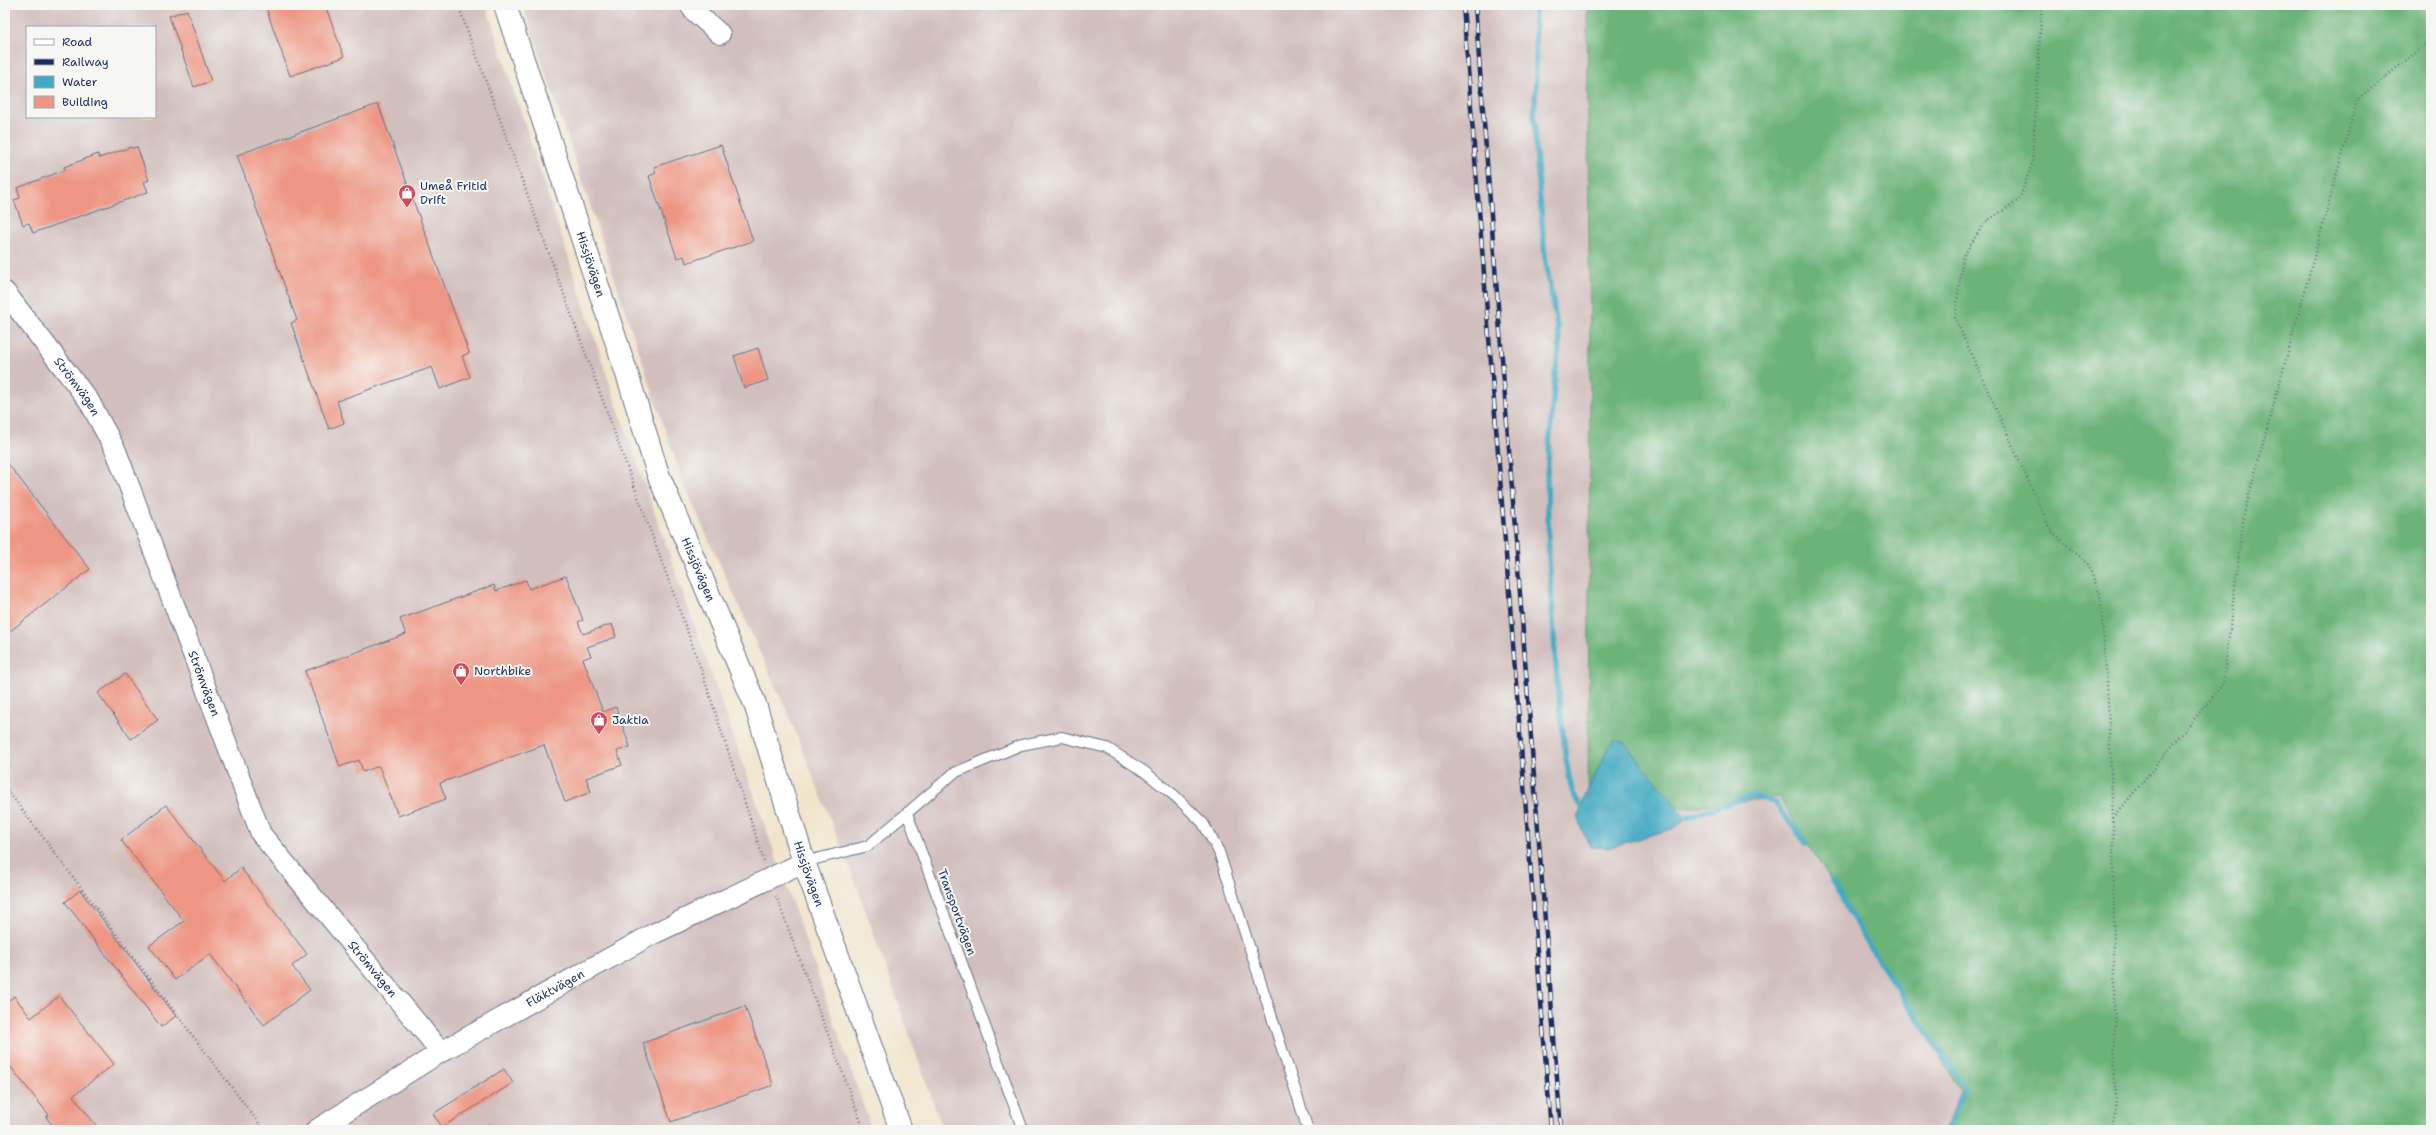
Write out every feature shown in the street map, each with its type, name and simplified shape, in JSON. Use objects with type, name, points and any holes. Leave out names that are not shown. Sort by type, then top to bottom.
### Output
[{"type":"main road","name":"Hissjövägen","points":[[505,5],[628,377],[658,474],[755,704],[804,862],[902,1130]]},
{"type":"street","points":[[690,5],[694,11],[720,34]]},
{"type":"street","name":"Strömvägen","points":[[5,292],[89,401],[116,452],[261,834],[441,1052]]},
{"type":"street","name":"Fläktvägen","points":[[316,1130],[441,1052],[651,935],[804,862]]},
{"type":"lane","points":[[804,862],[868,846],[954,773],[1021,745],[1062,737],[1107,748],[1169,791],[1203,823],[1219,852],[1308,1130]]},
{"type":"lane","name":"Transportvägen","points":[[907,813],[1023,1130]]},
{"type":"path","points":[[458,5],[700,666],[770,878],[864,1130]]},
{"type":"path","points":[[2042,5],[2032,164],[2018,200],[1984,223],[1963,257],[1954,318],[2051,531],[2088,564],[2100,595],[2107,680],[2113,818],[2115,1099],[2113,1130]]},
{"type":"path","points":[[2113,818],[2223,684],[2244,513],[2357,100],[2431,40]]},
{"type":"path","points":[[5,787],[264,1130]]},
{"type":"shaded area","points":[[5,5],[486,5],[614,397],[872,1130],[5,1130]]},
{"type":"shaded area","points":[[523,5],[1587,5],[1590,361],[1588,819],[1779,797],[1960,1090],[1946,1130],[943,1130],[855,881],[789,716],[683,483]]},
{"type":"green space","points":[[1587,5],[2431,5],[2431,1130],[1946,1130],[1960,1090],[1779,797],[1588,819],[1590,361]]},
{"type":"water","points":[[1615,739],[1624,742],[1686,818],[1678,827],[1608,848],[1590,847],[1582,831],[1579,821],[1579,814],[1592,780]]},
{"type":"building","points":[[265,5],[325,5],[344,57],[290,76]]},
{"type":"building","points":[[187,10],[211,81],[194,87],[169,16]]},
{"type":"building","points":[[378,104],[469,353],[462,356],[470,377],[440,389],[432,367],[337,401],[344,423],[329,429],[291,323],[297,320],[237,155]]},
{"type":"building","points":[[721,145],[753,241],[686,263],[684,256],[677,258],[649,176],[656,173],[654,167]]},
{"type":"building","points":[[131,147],[137,147],[149,180],[144,182],[148,192],[33,233],[29,223],[23,225],[14,200],[20,198],[17,188],[65,170],[64,167],[98,154],[99,158]]},
{"type":"building","points":[[758,348],[768,380],[744,388],[734,356]]},
{"type":"building","points":[[5,460],[90,569],[5,635]]},
{"type":"building","points":[[566,576],[583,620],[578,622],[583,634],[612,624],[616,637],[587,647],[591,656],[583,659],[603,712],[616,707],[630,747],[617,751],[622,765],[586,778],[591,792],[565,802],[544,745],[440,783],[446,799],[398,816],[379,766],[363,772],[359,760],[340,767],[305,671],[406,634],[400,619],[494,585],[496,591],[526,580],[529,589]]},
{"type":"building","points":[[125,674],[158,720],[131,739],[98,693]]},
{"type":"building","points":[[166,805],[225,881],[241,868],[307,954],[292,966],[310,990],[264,1025],[210,954],[175,980],[149,946],[184,921],[121,840]]},
{"type":"building","points":[[80,890],[176,1016],[161,1027],[65,902]]},
{"type":"building","points":[[14,996],[31,1018],[59,996],[114,1064],[73,1096],[100,1130],[56,1130],[46,1117],[49,1115],[5,1060],[5,1004]]},
{"type":"building","points":[[745,1006],[773,1085],[671,1122],[643,1043]]},
{"type":"building","points":[[504,1069],[513,1083],[442,1127],[433,1114]]},
{"type":"building","points":[[491,1124],[493,1130],[475,1130]]},
{"type":"waterway","points":[[1535,5],[1536,88],[1534,114],[1536,151],[1545,257],[1560,343],[1555,374],[1547,475],[1549,557],[1557,682],[1566,760],[1572,791],[1580,806]]},
{"type":"waterway","points":[[1686,818],[1753,795],[1775,803],[1806,843]]},
{"type":"waterway","points":[[1832,881],[1869,946],[1964,1087],[1949,1130]]},
{"type":"railway","points":[[1463,5],[1551,1130]]},
{"type":"railway","points":[[1475,5],[1561,1130]]},
{"type":"place","name":"Umeå Fritid Drift","points":[[407,208]]},
{"type":"place","name":"Northbike","points":[[461,686]]},
{"type":"place","name":"Jaktia","points":[[599,735]]}]
